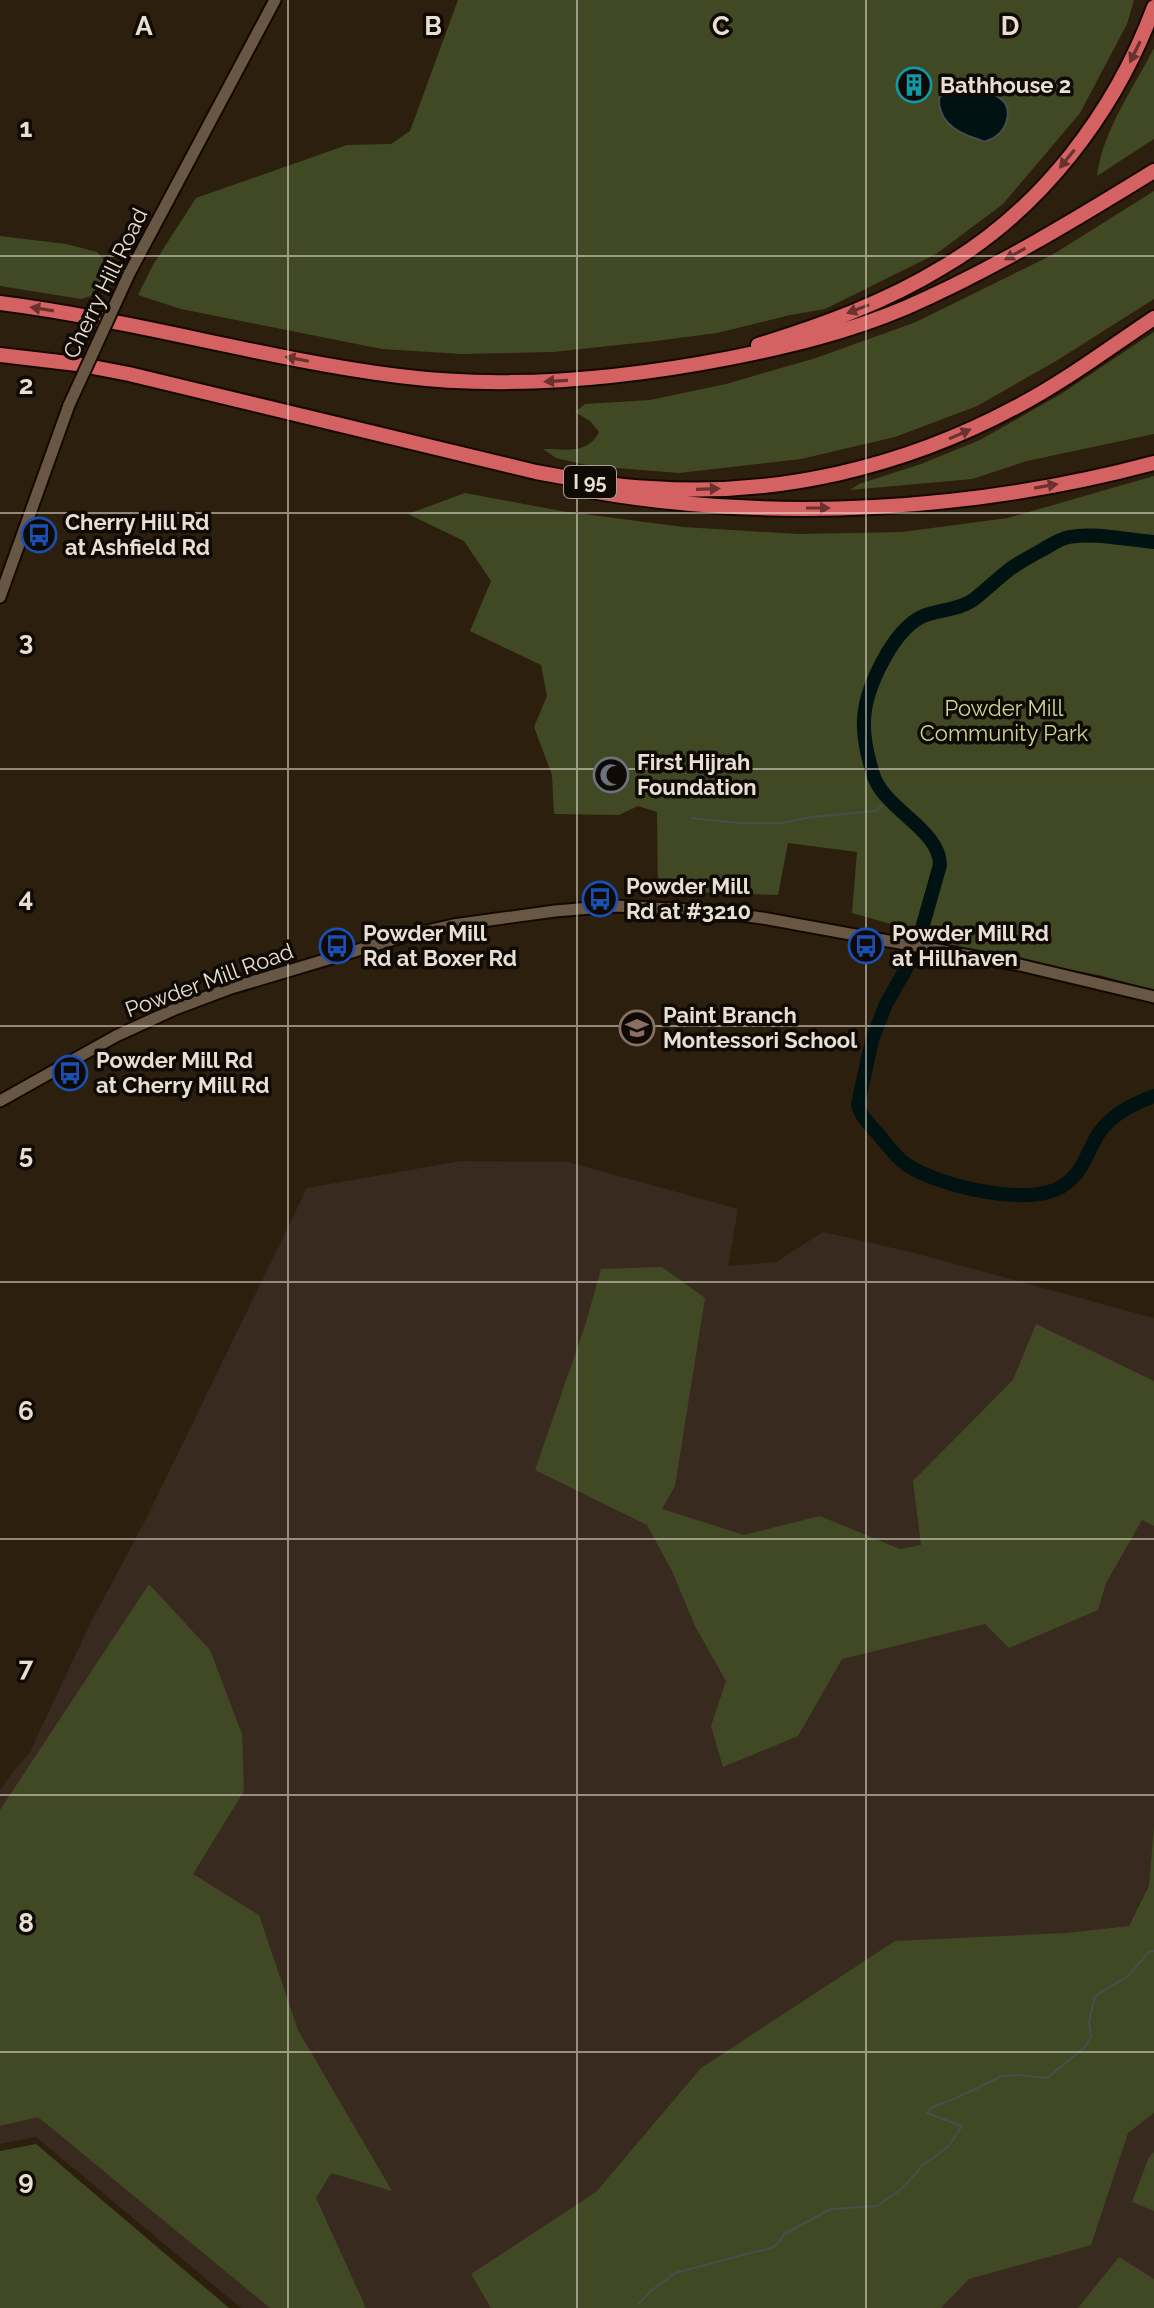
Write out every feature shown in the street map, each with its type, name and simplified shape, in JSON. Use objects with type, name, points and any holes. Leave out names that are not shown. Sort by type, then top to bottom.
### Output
[{"type":"highway","points":[[633,374],[734,352],[813,327],[885,299],[974,247],[1033,197],[1080,142],[1122,77],[1154,7]]},
{"type":"highway","points":[[0,303],[401,376],[545,382],[633,374],[777,349],[855,327],[891,313],[998,263],[1154,171]]},
{"type":"highway","name":"I 95","points":[[0,357],[77,364],[181,385],[536,472],[651,488],[732,488],[837,474],[913,453],[951,438],[1044,391],[1154,318]]},
{"type":"highway","points":[[0,357],[127,382],[521,479],[650,499],[728,505],[853,508],[921,504],[980,498],[1078,480],[1154,461]]},
{"type":"main road","name":"Cherry Hill Road","points":[[0,597],[69,405],[129,274],[275,0]]},
{"type":"main road","name":"Powder Mill Road","points":[[0,1101],[116,1036],[228,989],[405,936],[453,925],[542,912],[614,906],[711,911],[762,918],[1031,967],[1154,997]]},
{"type":"shaded area","points":[[948,89],[993,94],[1006,104],[1005,126],[992,139],[983,141],[962,133],[945,119],[939,98]]},
{"type":"shaded area","points":[[461,1161],[568,1162],[738,1209],[728,1266],[776,1262],[823,1232],[915,1253],[1154,1318],[1154,2308],[241,2308],[36,2137],[0,2144],[0,1791],[29,1754],[90,1624],[145,1521],[307,1188]]},
{"type":"green space","points":[[458,0],[1134,0],[1127,24],[1080,113],[1003,204],[936,254],[825,309],[717,333],[656,341],[553,352],[462,354],[382,349],[181,309],[138,295],[153,265],[196,198],[347,145],[391,144],[410,131]]},
{"type":"green space","points":[[1154,48],[1154,139],[1097,176],[1112,126]]},
{"type":"green space","points":[[1154,191],[1154,299],[977,406],[895,437],[801,459],[679,473],[591,466],[556,458],[543,449],[575,449],[594,439],[599,432],[590,421],[575,412],[585,404],[650,400],[726,384],[816,358],[916,322],[1052,255]]},
{"type":"green space","points":[[0,236],[66,244],[97,252],[106,262],[103,279],[91,296],[81,299],[0,286]]},
{"type":"green space","points":[[1154,332],[1154,434],[1027,461],[972,479],[850,490],[980,440],[1061,394]]},
{"type":"green space","name":"Powder Mill Community Park","points":[[1154,476],[1154,990],[1099,975],[949,948],[912,930],[852,913],[857,852],[788,843],[778,895],[658,891],[657,812],[638,806],[619,815],[554,814],[552,775],[534,727],[547,696],[541,665],[470,631],[491,581],[464,541],[408,514],[465,493],[561,511],[683,527],[798,534],[902,532],[1008,518]]},
{"type":"green space","points":[[662,1267],[705,1298],[675,1486],[662,1509],[744,1535],[820,1516],[900,1549],[921,1545],[913,1481],[1013,1380],[1036,1324],[1154,1381],[1154,1526],[1142,1520],[1106,1583],[1098,1610],[1009,1648],[985,1624],[842,1659],[798,1736],[723,1767],[711,1726],[726,1681],[695,1626],[672,1571],[647,1525],[535,1470],[585,1326],[601,1269]]},
{"type":"green space","points":[[149,1584],[210,1650],[242,1734],[244,1791],[193,1874],[259,1915],[298,2030],[392,2191],[331,2173],[316,2198],[366,2308],[270,2308],[38,2117],[0,2126],[0,1810]]},
{"type":"green space","points":[[1154,1826],[1154,2113],[1128,2133],[1091,2245],[969,2279],[941,2308],[491,2308],[471,2274],[596,2192],[701,2068],[895,1941],[1066,1933],[1129,1926],[1149,1886]]},
{"type":"green space","points":[[36,2144],[229,2308],[0,2308],[0,2151]]},
{"type":"green space","points":[[1154,2152],[1154,2211],[1132,2202],[1149,2157]]},
{"type":"green space","points":[[1119,2257],[1154,2279],[1154,2308],[1078,2308]]},
{"type":"waterway","points":[[1154,542],[1089,535],[1058,541],[1010,569],[967,604],[921,617],[910,624],[882,662],[869,693],[864,720],[871,768],[888,798],[931,841],[938,852],[940,865],[915,953],[886,1004],[872,1040],[858,1104],[866,1120],[895,1155],[921,1173],[983,1191],[1027,1195],[1046,1193],[1069,1181],[1080,1169],[1099,1133],[1110,1120],[1154,1096]]},
{"type":"waterway","points":[[691,818],[738,823],[782,823],[876,811],[889,798]]},
{"type":"waterway","points":[[638,2304],[675,2273],[770,2248],[777,2245],[784,2234],[831,2209],[877,2206],[903,2188],[924,2164],[948,2147],[962,2126],[927,2113],[932,2107],[1002,2076],[1047,2078],[1084,2048],[1091,2037],[1089,2022],[1095,1996],[1128,1976],[1149,1952],[1154,1951]]},
{"type":"place","name":"Bathhouse 2","points":[[914,85]]},
{"type":"place","name":"Cherry Hill Rd at Ashfield Rd","points":[[39,535]]},
{"type":"place","name":"First Hijrah Foundation","points":[[611,775]]},
{"type":"place","name":"Powder Mill Rd at #3210","points":[[600,899]]},
{"type":"place","name":"Powder Mill Rd at Boxer Rd","points":[[337,946]]},
{"type":"place","name":"Powder Mill Rd at Hillhaven","points":[[866,946]]},
{"type":"place","name":"Paint Branch Montessori School","points":[[637,1028]]},
{"type":"place","name":"Powder Mill Rd at Cherry Mill Rd","points":[[70,1073]]}]
